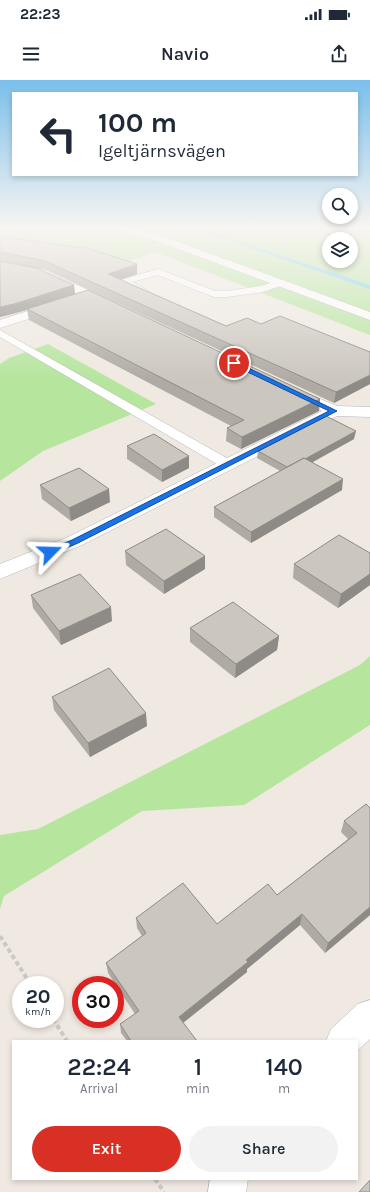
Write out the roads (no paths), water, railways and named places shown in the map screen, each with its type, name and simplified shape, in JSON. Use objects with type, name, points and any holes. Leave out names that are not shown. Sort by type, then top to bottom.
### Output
[{"type":"street","points":[[52,278],[126,312]]},
{"type":"street","points":[[266,278],[370,316]]},
{"type":"street","points":[[0,324],[90,295]]},
{"type":"street","points":[[276,383],[334,411],[370,412]]},
{"type":"street","points":[[0,572],[75,542],[334,411]]},
{"type":"street","points":[[343,1040],[370,1016]]},
{"type":"street","points":[[227,1192],[229,1180]]},
{"type":"lane","points":[[138,278],[124,282],[150,294]]},
{"type":"lane","points":[[173,278],[214,294],[227,294],[263,289],[280,283]]},
{"type":"lane","points":[[0,333],[227,464]]},
{"type":"waterway","points":[[343,278],[370,287]]}]
